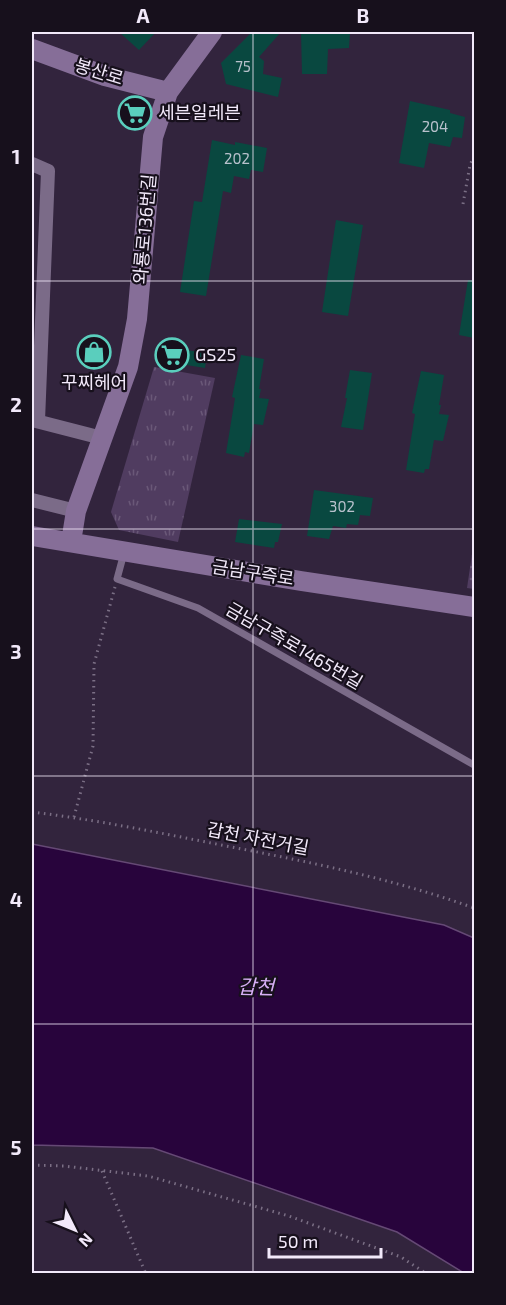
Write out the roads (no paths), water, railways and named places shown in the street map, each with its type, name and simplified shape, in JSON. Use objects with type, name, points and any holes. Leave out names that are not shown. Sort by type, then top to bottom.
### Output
[{"type":"main road","name":"와룡로136번길","points":[[71,542],[76,511],[128,367],[137,319],[153,137],[168,92],[212,32]]},
{"type":"main road","name":"봉산로","points":[[32,50],[105,76],[168,92]]},
{"type":"main road","name":"금남구즉로","points":[[32,536],[124,553],[474,607]]},
{"type":"street","points":[[32,164],[48,171],[35,421],[102,438]]},
{"type":"street","points":[[32,500],[76,511]]},
{"type":"lane","name":"금남구즉로1465번길","points":[[124,553],[117,579],[198,608],[474,765]]},
{"type":"water","name":"갑천","points":[[32,844],[444,925],[474,938],[474,1273],[464,1273],[397,1232],[153,1148],[32,1145]]},
{"type":"place","name":"세븐일레븐","points":[[135,113]]},
{"type":"place","name":"꾸찌헤어","points":[[94,352]]},
{"type":"place","name":"GS25","points":[[172,355]]}]
